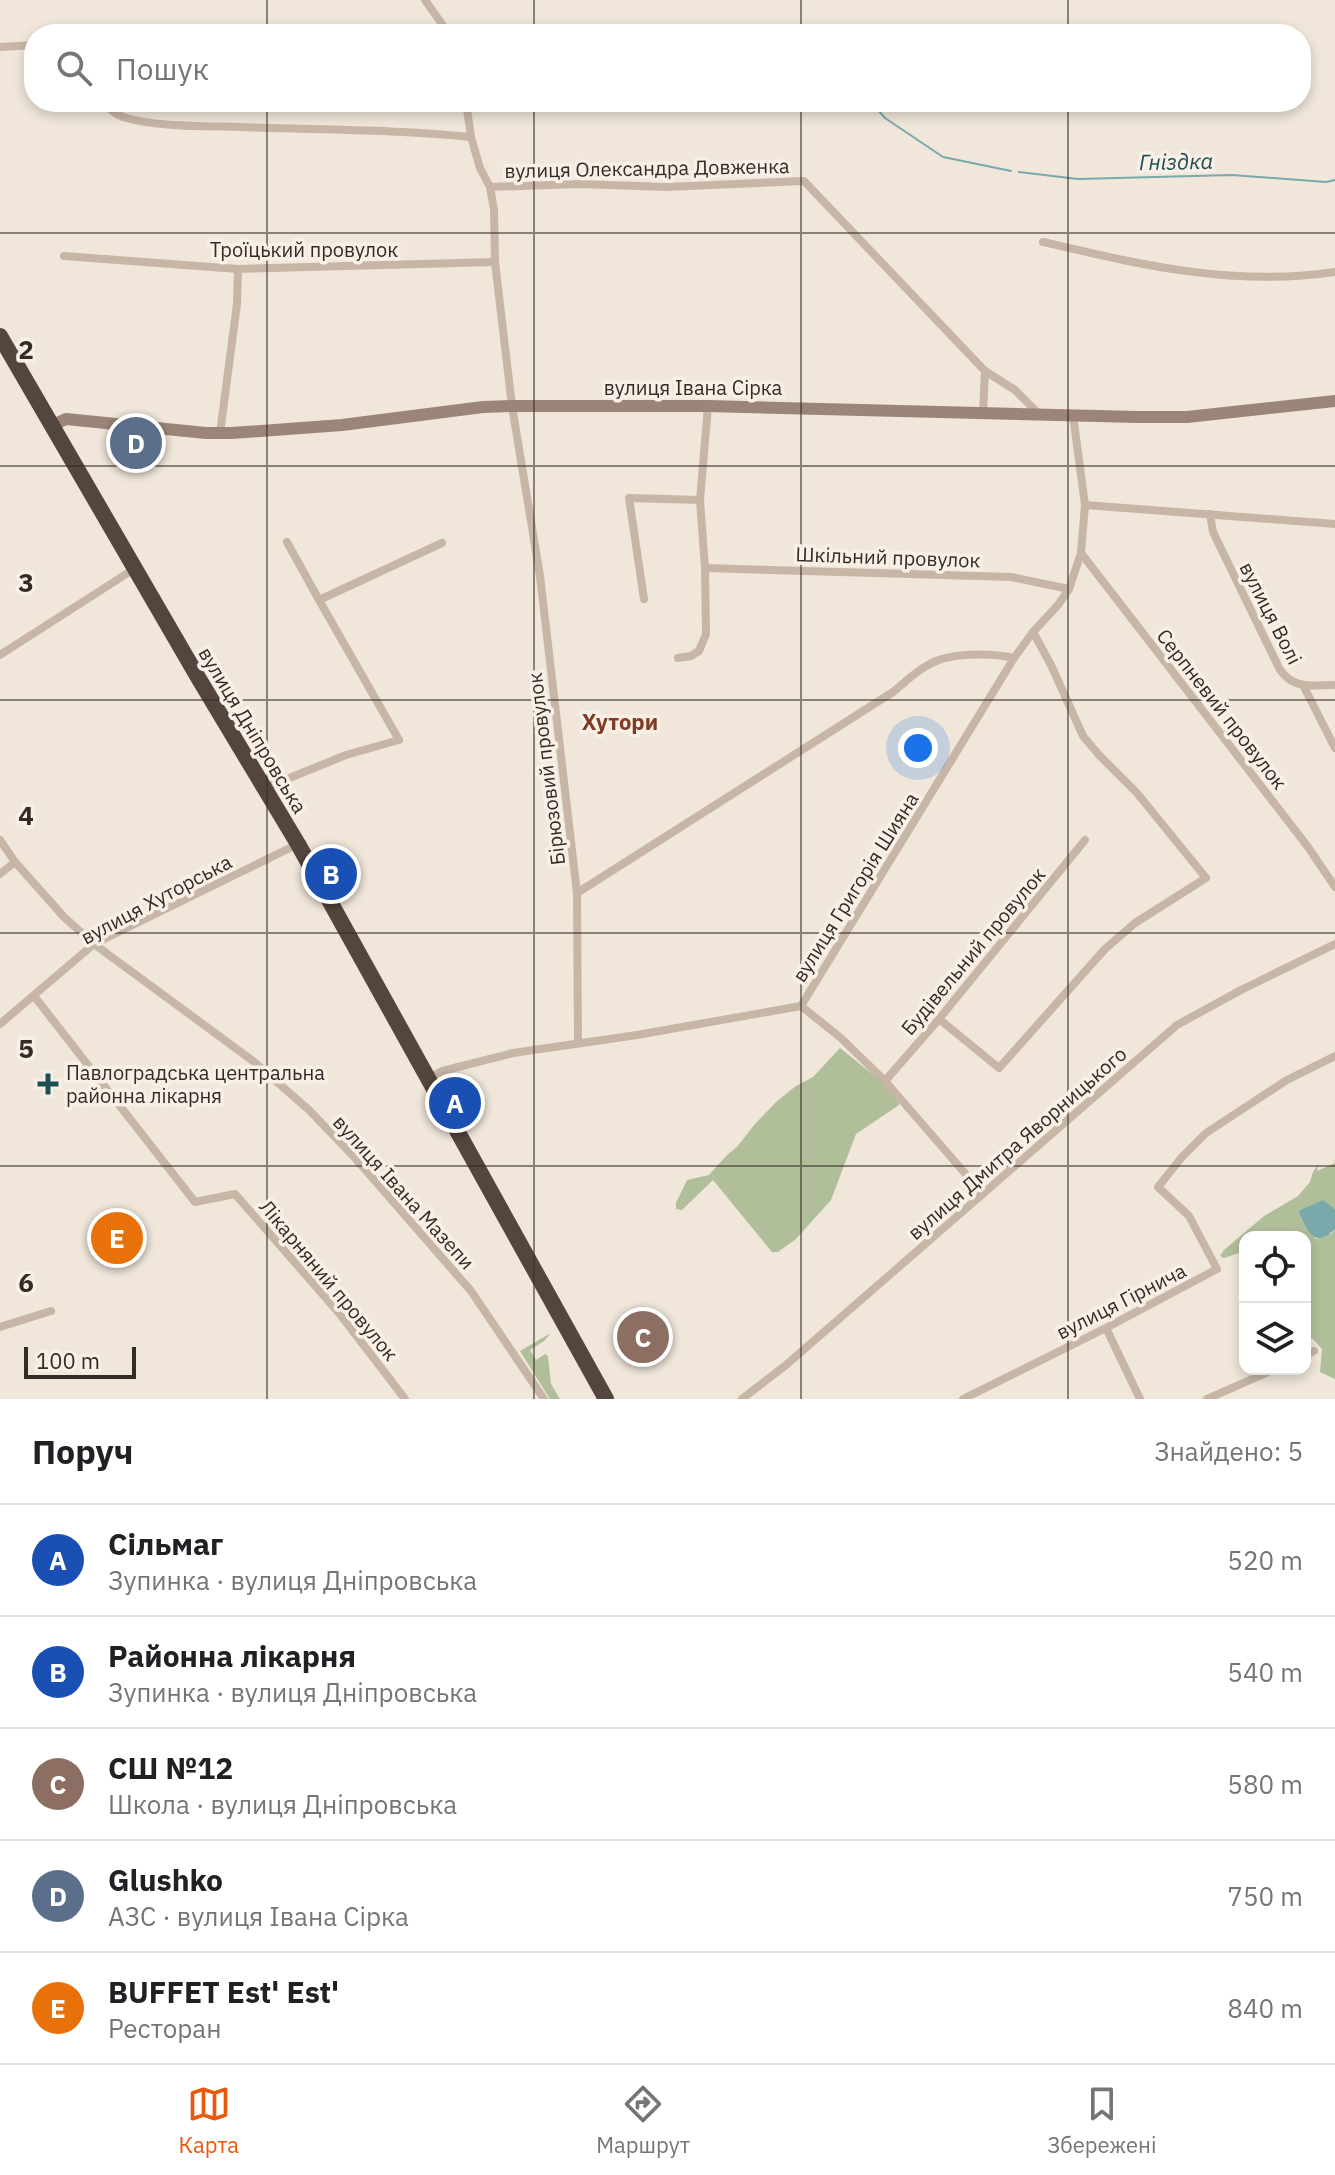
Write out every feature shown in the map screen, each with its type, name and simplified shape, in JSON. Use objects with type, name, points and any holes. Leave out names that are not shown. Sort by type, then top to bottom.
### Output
[{"type":"highway","name":"вулиця Дніпровська","points":[[0,336],[298,844],[606,1399]]},
{"type":"street","points":[[425,0],[442,24]]},
{"type":"street","points":[[0,47],[24,46]]},
{"type":"street","points":[[114,112],[124,117],[155,122],[211,127],[471,137]]},
{"type":"street","name":"вулиця Олександра Довженка","points":[[467,112],[480,168],[490,187],[578,184],[666,187],[804,181],[985,371],[1015,390],[1039,414]]},
{"type":"street","name":"Бірюзовий провулок","points":[[490,187],[494,210],[495,262],[512,406],[540,576],[577,893],[893,692],[926,665],[952,657],[999,655],[1014,658]]},
{"type":"street","points":[[1043,242],[1159,268],[1196,273],[1277,277],[1335,272]]},
{"type":"street","name":"Троїцький провулок","points":[[64,256],[238,269],[495,262]]},
{"type":"street","points":[[220,433],[237,304],[238,269]]},
{"type":"street","points":[[983,413],[985,371]]},
{"type":"street","name":"вулиця Івана Сірка","points":[[53,425],[66,419],[220,433],[289,430],[512,406],[708,406],[1187,417],[1335,401]]},
{"type":"street","points":[[678,658],[699,651],[706,630],[700,500],[708,406]]},
{"type":"street","name":"вулиця Григорія Шияна","points":[[427,1079],[442,1071],[513,1053],[801,1006],[1014,658],[1069,589],[1081,553],[1085,505],[1073,415]]},
{"type":"street","points":[[644,599],[629,498],[700,500]]},
{"type":"street","points":[[1085,505],[1335,524]]},
{"type":"street","name":"вулиця Волі","points":[[1210,514],[1213,532],[1287,680],[1303,685],[1335,685]]},
{"type":"street","points":[[265,788],[346,755],[399,740],[287,542]]},
{"type":"street","points":[[319,600],[442,543]]},
{"type":"street","name":"Серпневий провулок","points":[[1081,553],[1308,847],[1335,887]]},
{"type":"street","name":"Шкільний провулок","points":[[705,568],[1011,577],[1069,589]]},
{"type":"street","points":[[1,654],[134,569]]},
{"type":"street","points":[[939,1019],[999,1068],[1105,949],[1135,923],[1206,878],[1137,793],[1083,736],[1033,632]]},
{"type":"street","points":[[1303,685],[1335,748]]},
{"type":"street","name":"вулиця Івана Мазепи","points":[[0,840],[15,862],[64,917],[94,944],[253,1061],[309,1110],[471,1291],[544,1399]]},
{"type":"street","name":"Будівельний провулок","points":[[885,1081],[1085,840]]},
{"type":"street","name":"вулиця Хуторська","points":[[0,1024],[94,944],[298,844]]},
{"type":"street","points":[[0,874],[15,862]]},
{"type":"street","points":[[577,893],[578,1043]]},
{"type":"street","name":"вулиця Дмитра Яворницького","points":[[742,1399],[786,1365],[1177,1025],[1335,944]]},
{"type":"street","name":"Лікарняний провулок","points":[[34,996],[195,1202],[235,1194],[339,1313],[405,1399]]},
{"type":"street","points":[[801,1006],[841,1038],[885,1081],[983,1194]]},
{"type":"street","name":"вулиця Гірнича","points":[[963,1399],[1217,1269],[1189,1216],[1158,1187],[1206,1133],[1287,1080],[1335,1056]]},
{"type":"street","points":[[0,1327],[51,1311]]},
{"type":"street","points":[[1106,1328],[1140,1399]]},
{"type":"street","points":[[1207,1399],[1261,1375]]},
{"type":"green space","points":[[840,1048],[881,1081],[899,1105],[856,1134],[831,1200],[796,1239],[778,1252],[772,1252],[713,1180],[682,1210],[676,1209],[687,1180],[709,1175],[776,1102],[813,1077]]},
{"type":"green space","points":[[1335,1163],[1335,1209],[1323,1201],[1300,1210],[1311,1231],[1246,1231],[1264,1216],[1298,1196],[1310,1182],[1318,1165],[1317,1171]]},
{"type":"green space","points":[[1335,1229],[1335,1379],[1320,1372],[1322,1349],[1313,1339],[1311,1232],[1316,1239]]},
{"type":"green space","points":[[1239,1237],[1239,1253],[1224,1258],[1220,1256]]},
{"type":"green space","points":[[551,1333],[530,1350],[536,1360],[545,1354],[548,1356],[551,1384],[560,1399],[550,1399],[520,1351]]},
{"type":"water","points":[[1323,1200],[1335,1209],[1335,1229],[1322,1238],[1313,1236],[1300,1210]]},
{"type":"waterway","name":"Гніздка","points":[[880,112],[943,157],[1011,171]]},
{"type":"waterway","name":"Гніздка","points":[[1019,172],[1078,179],[1232,175],[1326,182],[1335,180]]},
{"type":"place","name":"Glushko","points":[[136,443]]},
{"type":"place","name":"Районна лікарня","points":[[331,874]]},
{"type":"place","name":"Павлоградська центральна районна лікарня","points":[[48,1084]]},
{"type":"place","name":"Сільмаг","points":[[455,1103]]},
{"type":"place","name":"BUFFET Est' Est'","points":[[117,1238]]},
{"type":"place","name":"СШ №12","points":[[643,1337]]},
{"type":"district","name":"Хутори","points":[[620,721]]}]
